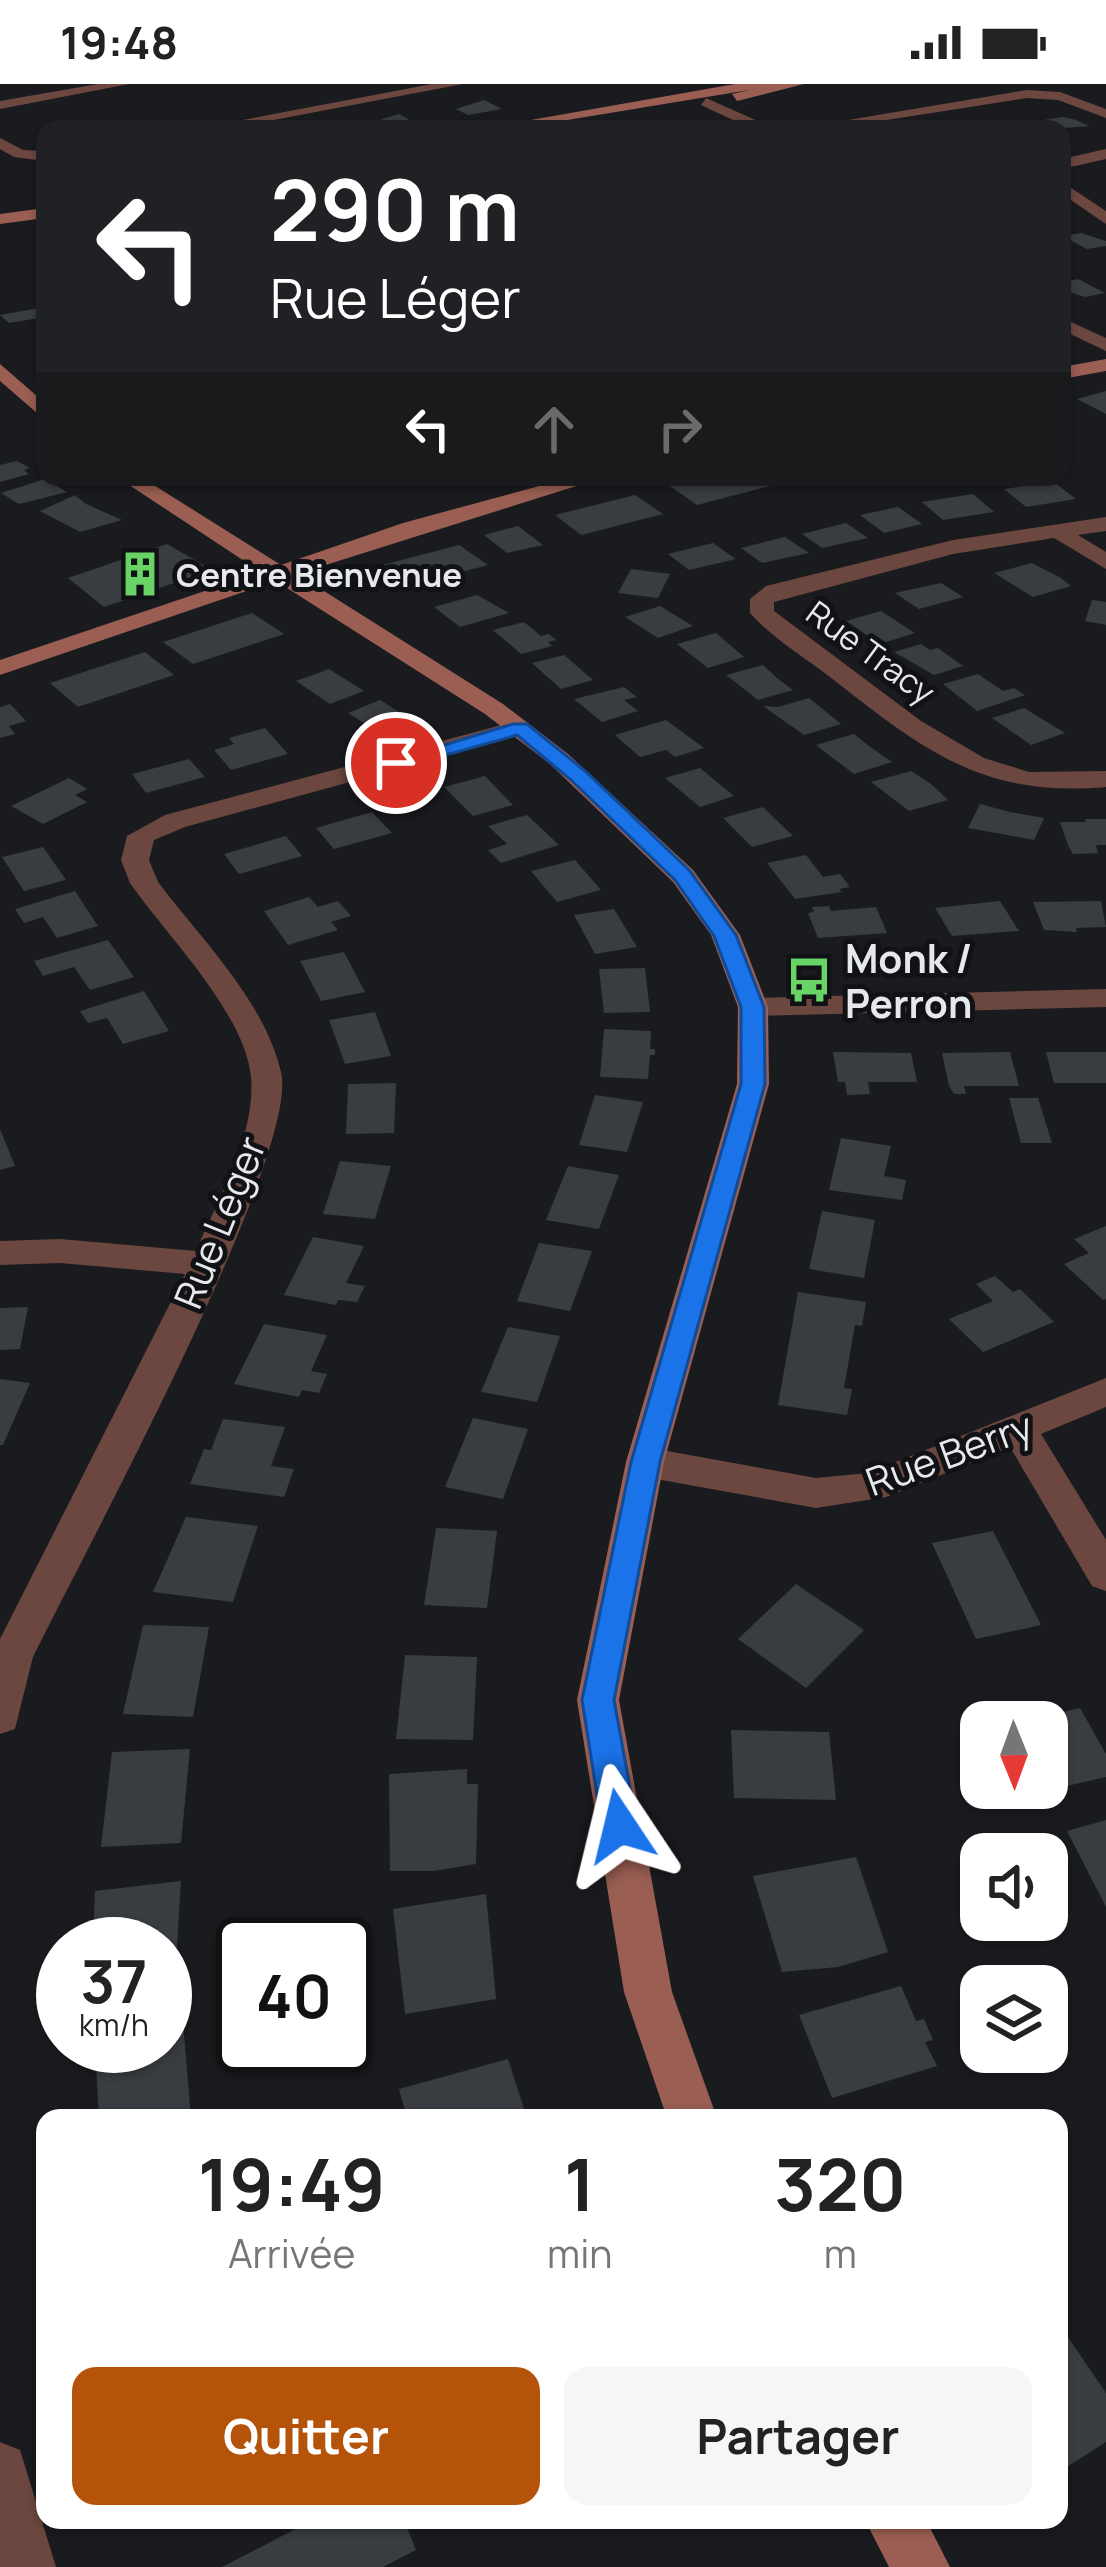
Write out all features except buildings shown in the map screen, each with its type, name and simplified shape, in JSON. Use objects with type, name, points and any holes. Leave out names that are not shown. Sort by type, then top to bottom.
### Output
[{"type":"street","points":[[0,105],[122,84]]},
{"type":"street","points":[[250,120],[456,84]]},
{"type":"street","points":[[669,84],[744,120]]},
{"type":"street","points":[[595,120],[761,84]]},
{"type":"street","points":[[550,120],[797,84]]},
{"type":"street","points":[[859,120],[1027,94],[1060,96],[1106,114]]},
{"type":"street","points":[[0,142],[19,154],[36,155]]},
{"type":"street","points":[[1071,162],[1106,154]]},
{"type":"street","points":[[1071,193],[1106,218]]},
{"type":"street","points":[[0,208],[36,202]]},
{"type":"street","points":[[0,219],[36,214]]},
{"type":"street","points":[[1071,328],[1106,345]]},
{"type":"street","points":[[1071,371],[1106,364]]},
{"type":"street","points":[[0,370],[36,405]]},
{"type":"street","points":[[141,486],[520,728],[578,775],[683,875],[725,935],[753,1007],[753,1084],[645,1462],[598,1700],[649,1992],[689,2109]]},
{"type":"street","points":[[0,668],[480,506],[559,486]]},
{"type":"street","name":"Rue Tracy","points":[[1106,524],[953,547],[775,591],[761,599],[762,613],[965,761],[1008,777],[1061,784],[1106,779]]},
{"type":"street","points":[[1056,530],[1106,562]]},
{"type":"street","name":"Rue Léger","points":[[0,1715],[6,1657],[208,1264],[259,1139],[267,1076],[246,1018],[145,883],[135,860],[141,836],[175,820],[520,728]]},
{"type":"street","points":[[753,1007],[1106,998]]},
{"type":"street","points":[[0,1253],[60,1251],[208,1264]]},
{"type":"street","name":"Rue Berry","points":[[645,1462],[816,1493],[872,1487],[1106,1391]]},
{"type":"street","points":[[1019,1430],[1106,1575]]},
{"type":"street","points":[[0,2470],[26,2567]]},
{"type":"place","name":"Centre Bienvenue","points":[[140,574]]},
{"type":"place","name":"Monk / Perron","points":[[809,980]]},
{"type":"route","points":[[396,763],[520,728],[578,775],[683,875],[725,935],[753,1007],[753,1084],[645,1462],[598,1700],[620,1826]]}]
